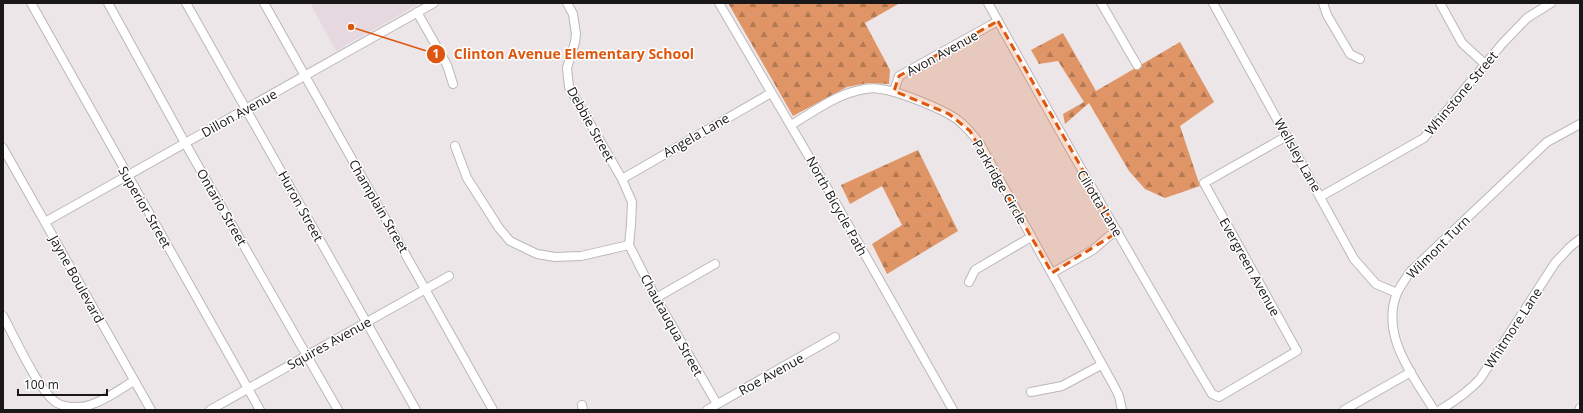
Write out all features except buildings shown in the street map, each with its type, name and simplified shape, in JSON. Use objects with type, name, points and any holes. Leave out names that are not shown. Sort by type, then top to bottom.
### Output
[{"type":"street","name":"Superior Street","points":[[31,3],[260,410]]},
{"type":"street","name":"Ontario Street","points":[[108,3],[185,143],[338,410]]},
{"type":"street","name":"Huron Street","points":[[186,3],[416,410]]},
{"type":"street","name":"Champlain Street","points":[[264,3],[493,410]]},
{"type":"street","name":"Dillon Avenue","points":[[45,222],[434,3]]},
{"type":"street","name":"Debbie Street","points":[[567,3],[573,14],[576,34],[567,68],[569,88],[622,179],[632,202],[632,226],[629,245]]},
{"type":"street","name":"North Bicycle Path","points":[[719,3],[791,125],[952,410]]},
{"type":"street","name":"Ciliotta Lane","points":[[988,3],[1082,173],[1118,232],[1148,286],[1212,394],[1218,396]]},
{"type":"street","points":[[1101,3],[1137,64]]},
{"type":"street","name":"Wellsley Lane","points":[[1213,3],[1354,259],[1376,284],[1397,293]]},
{"type":"street","points":[[1323,3],[1327,15],[1350,54],[1360,59]]},
{"type":"street","points":[[1440,3],[1462,43],[1485,64]]},
{"type":"street","name":"Whinstone Street","points":[[1320,196],[1424,138],[1485,64],[1527,18],[1550,3]]},
{"type":"street","points":[[417,12],[447,65],[453,84]]},
{"type":"street","name":"Avon Avenue","points":[[894,91],[899,76],[998,21]]},
{"type":"street","name":"Parkridge Circle","points":[[791,125],[842,96],[854,91],[867,88],[880,88],[894,91],[949,114],[970,131],[980,144],[1052,273],[1119,396],[1122,410]]},
{"type":"street","name":"Angela Lane","points":[[622,179],[771,93]]},
{"type":"street","name":"Wilmont Turn","points":[[1434,410],[1402,357],[1393,334],[1393,312],[1397,293],[1410,272],[1547,142],[1580,124]]},
{"type":"street","name":"Evergreen Avenue","points":[[1218,396],[1297,351],[1204,183],[1287,136]]},
{"type":"street","points":[[455,146],[467,178],[499,228],[510,241],[536,254],[555,257],[581,256],[629,245]]},
{"type":"street","name":"Jayne Boulevard","points":[[3,148],[151,410]]},
{"type":"street","points":[[1052,273],[1093,250],[1109,236],[1118,232]]},
{"type":"street","points":[[969,282],[975,270],[1031,237]]},
{"type":"street","name":"Whitmore Lane","points":[[1440,410],[1470,390],[1480,379],[1555,263],[1570,247],[1580,240]]},
{"type":"street","name":"Chautauqua Street","points":[[629,245],[656,298],[717,404]]},
{"type":"street","points":[[656,298],[714,264]]},
{"type":"street","name":"Squires Avenue","points":[[210,410],[307,354],[449,276]]},
{"type":"street","points":[[4,319],[37,380],[57,403],[78,407],[90,405],[104,399],[134,381]]},
{"type":"street","name":"Roe Avenue","points":[[707,410],[835,337]]},
{"type":"street","points":[[1031,392],[1062,386],[1101,365]]},
{"type":"street","points":[[1344,410],[1411,372]]},
{"type":"highlighted area","points":[[998,21],[1118,232],[1052,273],[970,131],[949,114],[894,91],[899,76]]},
{"type":"shaded area","points":[[310,3],[420,3],[336,51]]},
{"type":"green space","points":[[728,3],[900,3],[865,23],[890,70],[889,84],[868,83],[847,87],[793,116]]},
{"type":"green space","points":[[1063,33],[1096,91],[1180,42],[1214,102],[1180,126],[1200,186],[1165,198],[1145,189],[1129,171],[1089,103],[1065,124],[1063,114],[1084,102],[1058,61],[1039,64],[1031,50]]},
{"type":"green space","points":[[918,150],[958,231],[887,274],[872,244],[902,225],[882,186],[850,204],[841,185]]},
{"type":"place","name":"Clinton Avenue Elementary School","points":[[351,27]]}]
